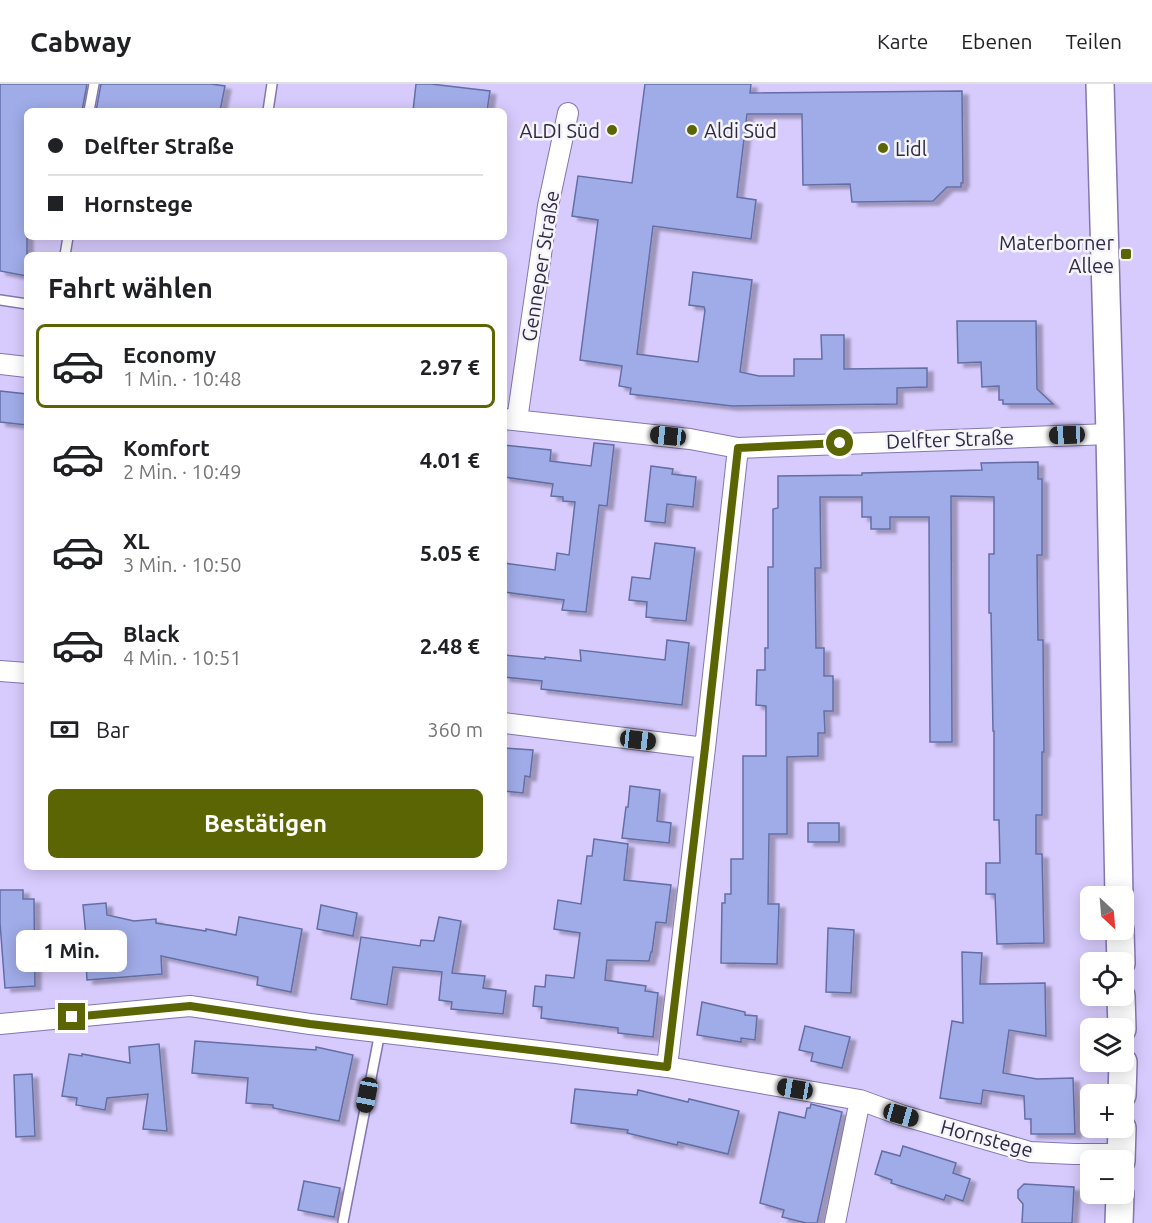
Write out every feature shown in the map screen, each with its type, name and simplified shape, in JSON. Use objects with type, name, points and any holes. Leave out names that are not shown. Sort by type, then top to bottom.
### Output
[{"type":"main road","points":[[1100,84],[1110,434],[1119,886]]},
{"type":"main road","points":[[1119,1223],[1120,1204]]},
{"type":"street","name":"Genneper Straße","points":[[511,419],[548,206],[568,113]]},
{"type":"street","points":[[0,364],[24,367]]},
{"type":"street","name":"Delfter Straße","points":[[511,419],[690,439],[738,448],[1110,434]]},
{"type":"street","points":[[667,1067],[738,448]]},
{"type":"street","points":[[0,671],[24,673]]},
{"type":"street","points":[[507,723],[705,748]]},
{"type":"street","name":"Hornstege","points":[[0,1024],[190,1006],[310,1024],[667,1067],[860,1100],[901,1115],[1030,1152],[1121,1148]]},
{"type":"street","points":[[835,1223],[860,1100]]},
{"type":"lane","points":[[90,108],[94,84]]},
{"type":"lane","points":[[268,108],[272,84]]},
{"type":"lane","points":[[0,300],[24,304]]},
{"type":"lane","points":[[343,1222],[380,1032]]},
{"type":"building","points":[[0,84],[87,84],[83,108],[24,108],[24,240],[27,240],[27,252],[24,252],[24,275],[0,271]]},
{"type":"building","points":[[101,84],[225,86],[221,108],[97,108]]},
{"type":"building","points":[[416,84],[490,91],[487,108],[413,108]]},
{"type":"building","points":[[645,84],[751,84],[750,93],[962,91],[963,183],[961,187],[947,187],[933,201],[852,202],[850,184],[803,185],[802,114],[747,114],[737,197],[756,200],[751,239],[653,226],[637,354],[698,362],[705,310],[704,307],[689,305],[693,272],[752,280],[740,372],[759,376],[794,376],[794,359],[822,359],[821,335],[844,335],[844,369],[927,368],[927,387],[897,388],[897,404],[732,406],[630,394],[631,388],[619,386],[622,366],[580,360],[598,220],[572,216],[578,176],[632,183]]},
{"type":"building","points":[[957,321],[1036,321],[1037,389],[1053,404],[1003,404],[1003,400],[999,400],[999,386],[982,387],[981,362],[958,363]]},
{"type":"building","points":[[0,391],[24,394],[24,425],[0,422]]},
{"type":"building","points":[[594,443],[614,445],[607,506],[599,505],[586,612],[562,610],[564,600],[507,592],[507,563],[555,570],[557,553],[569,555],[575,502],[563,501],[563,497],[551,496],[553,484],[507,477],[507,445],[551,450],[550,461],[591,466]]},
{"type":"building","points":[[1038,462],[1038,479],[1042,479],[1042,555],[1037,555],[1038,640],[1043,640],[1044,752],[1042,752],[1042,815],[1036,815],[1036,854],[1042,854],[1044,943],[997,944],[995,894],[986,894],[986,863],[1000,863],[999,820],[994,820],[994,731],[991,613],[989,613],[989,554],[994,554],[994,497],[951,496],[952,742],[930,742],[929,517],[890,517],[890,529],[871,529],[871,517],[862,517],[862,497],[820,497],[821,568],[815,568],[816,648],[824,648],[824,676],[833,676],[833,711],[824,711],[825,733],[818,733],[818,756],[787,757],[787,834],[769,834],[768,904],[779,904],[777,964],[721,963],[722,903],[725,903],[725,894],[731,894],[731,859],[743,859],[743,756],[766,756],[766,706],[756,705],[757,670],[765,670],[765,648],[768,648],[768,567],[773,567],[773,509],[778,508],[778,476],[982,470],[981,463]]},
{"type":"building","points":[[651,466],[673,469],[672,474],[696,477],[693,507],[667,504],[665,523],[645,521]]},
{"type":"building","points":[[655,543],[695,548],[686,621],[646,617],[647,602],[629,600],[632,577],[650,579]]},
{"type":"building","points":[[667,640],[689,643],[682,705],[541,689],[542,681],[507,677],[507,655],[581,661],[580,650],[665,660]]},
{"type":"building","points":[[507,748],[533,750],[530,777],[525,776],[523,793],[507,791]]},
{"type":"building","points":[[630,786],[660,790],[657,821],[671,823],[669,843],[622,838]]},
{"type":"building","points":[[808,823],[839,823],[839,842],[808,842]]},
{"type":"building","points":[[594,839],[628,844],[624,880],[671,885],[666,923],[656,922],[649,961],[607,960],[605,980],[646,986],[645,991],[658,993],[653,1037],[618,1033],[618,1028],[541,1018],[542,1007],[533,1006],[535,986],[545,987],[546,975],[574,978],[580,933],[554,929],[558,900],[581,904],[587,856],[592,856]]},
{"type":"building","points":[[0,890],[23,890],[23,899],[34,899],[35,986],[5,988]]},
{"type":"building","points":[[106,903],[107,915],[134,921],[156,919],[156,923],[236,935],[239,917],[302,929],[291,992],[257,985],[258,977],[161,956],[162,974],[87,980],[83,905]]},
{"type":"building","points":[[321,905],[357,913],[353,936],[317,929]]},
{"type":"building","points":[[439,917],[461,921],[452,973],[485,976],[483,988],[506,991],[503,1014],[451,1009],[452,1002],[439,1000],[442,972],[393,967],[387,1005],[351,999],[361,937],[420,946],[421,940],[434,941]]},
{"type":"building","points":[[828,928],[854,930],[851,993],[826,992]]},
{"type":"building","points":[[962,952],[982,953],[980,984],[1045,983],[1046,1036],[1009,1030],[1003,1073],[1037,1079],[1073,1078],[1075,1134],[1031,1134],[1031,1119],[1025,1119],[1024,1096],[983,1090],[981,1104],[940,1098],[952,1021],[963,1023]]},
{"type":"building","points":[[702,1002],[745,1012],[745,1015],[757,1016],[755,1040],[741,1038],[741,1042],[697,1035]]},
{"type":"building","points":[[805,1026],[850,1037],[842,1068],[811,1061],[813,1053],[799,1050]]},
{"type":"building","points":[[195,1041],[316,1050],[316,1047],[353,1055],[339,1121],[273,1108],[273,1105],[246,1103],[248,1078],[192,1073]]},
{"type":"building","points":[[159,1044],[167,1131],[143,1129],[148,1094],[107,1098],[105,1110],[76,1105],[77,1098],[62,1096],[69,1054],[82,1056],[82,1054],[130,1063],[129,1047]]},
{"type":"building","points":[[32,1074],[35,1136],[16,1137],[14,1075]]},
{"type":"building","points":[[575,1089],[637,1095],[638,1090],[739,1111],[728,1154],[627,1133],[628,1130],[571,1123]]},
{"type":"building","points":[[811,1104],[842,1112],[817,1223],[806,1223],[782,1217],[784,1210],[760,1203],[779,1112],[805,1118],[807,1108],[810,1108]]},
{"type":"building","points":[[903,1146],[956,1163],[953,1173],[970,1179],[963,1201],[946,1195],[944,1200],[891,1183],[892,1180],[875,1174],[882,1151],[900,1156]]},
{"type":"building","points":[[304,1181],[340,1188],[334,1217],[298,1210]]},
{"type":"building","points":[[1024,1184],[1074,1187],[1072,1223],[1022,1223],[1023,1204],[1018,1198],[1018,1190]]},
{"type":"place","name":"ALDI Süd","points":[[612,130]]},
{"type":"place","name":"Aldi Süd","points":[[692,130]]},
{"type":"place","name":"Lidl","points":[[883,148]]},
{"type":"place","name":"Materborner Allee","points":[[1126,254]]},
{"type":"route","points":[[72,1017],[190,1006],[310,1024],[667,1067],[738,448],[840,443]]}]
